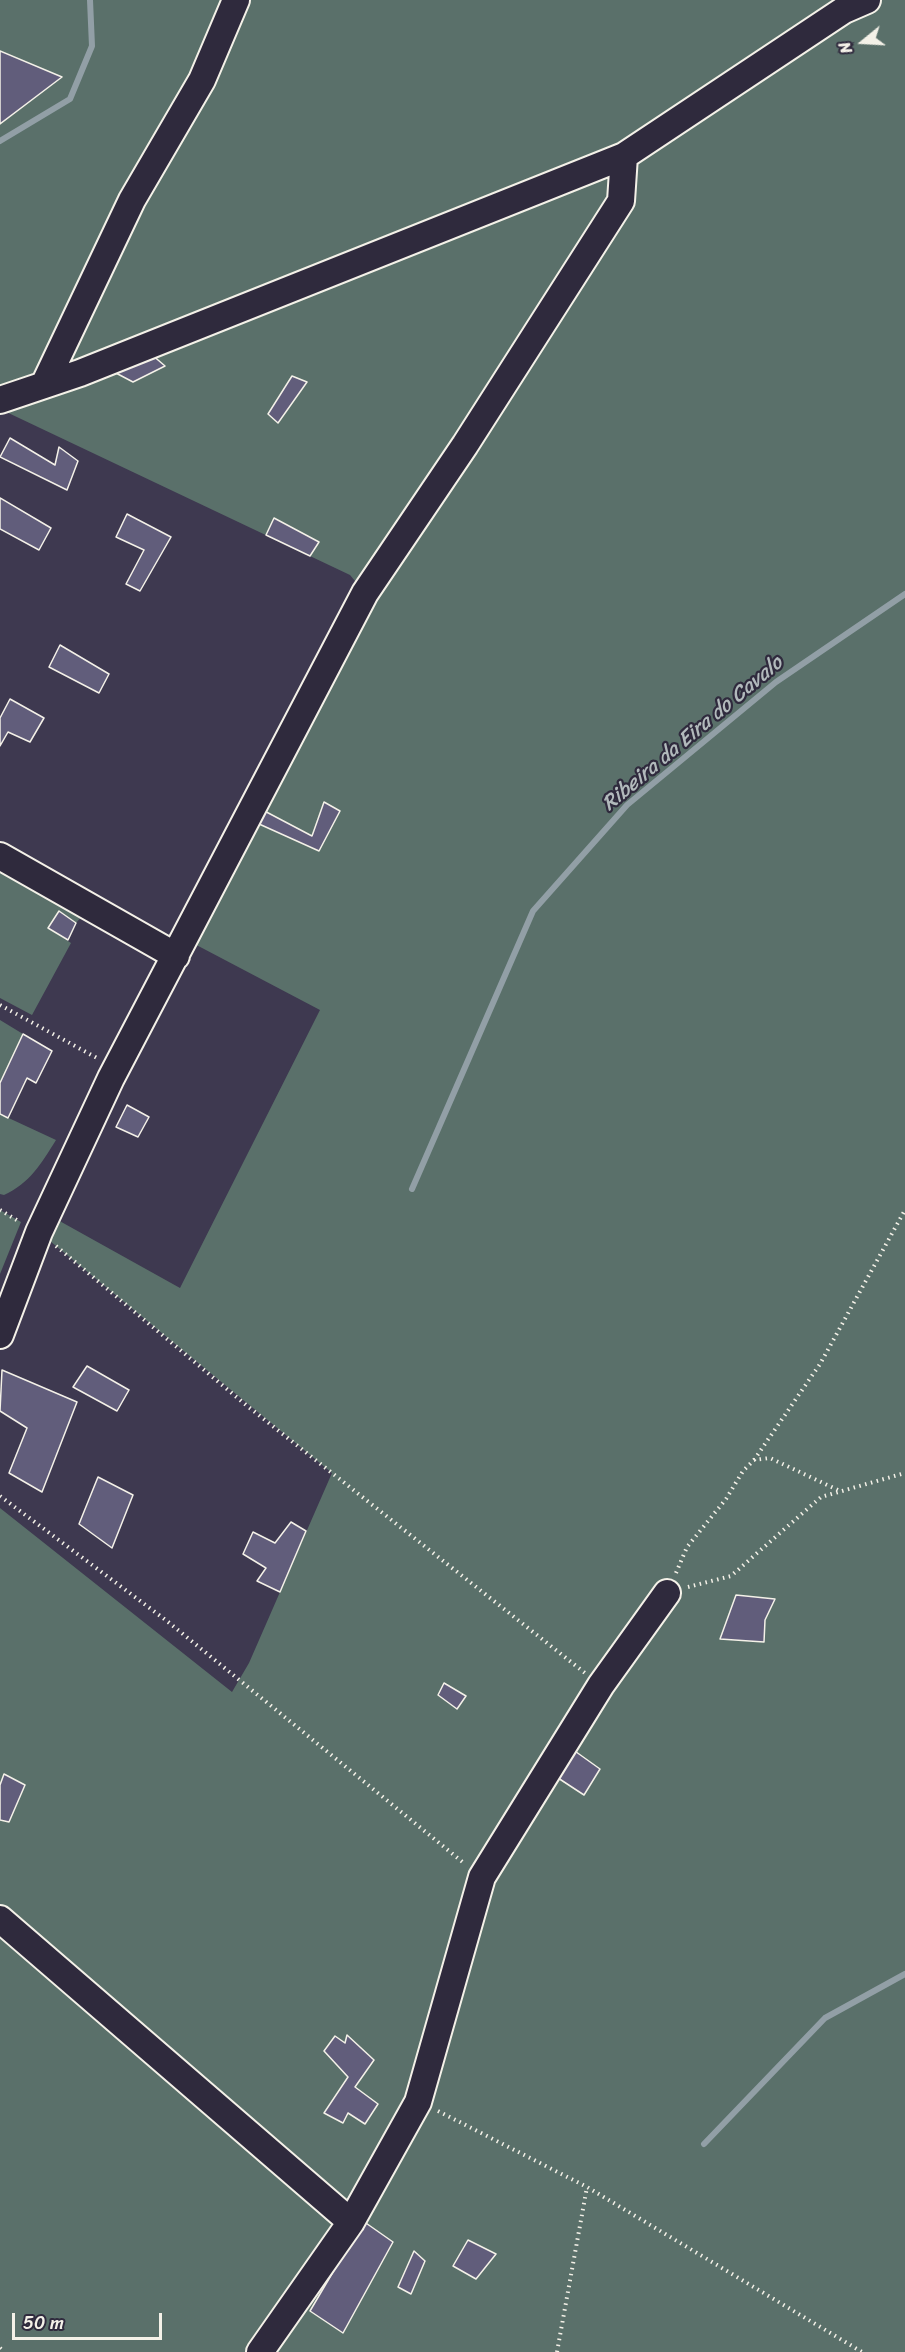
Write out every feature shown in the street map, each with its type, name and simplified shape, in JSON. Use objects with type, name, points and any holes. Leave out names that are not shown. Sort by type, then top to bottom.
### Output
[{"type":"street","points":[[44,386],[132,200],[202,80],[236,0]]},
{"type":"street","points":[[0,405],[624,156],[844,10],[867,0]]},
{"type":"street","points":[[0,1335],[39,1232],[116,1068],[365,593],[465,445],[621,201],[624,156]]},
{"type":"street","points":[[0,856],[176,956]]},
{"type":"street","points":[[260,2352],[351,2222],[418,2102],[482,1877],[601,1685],[667,1593]]},
{"type":"street","points":[[0,1918],[351,2222]]},
{"type":"path","points":[[0,1005],[116,1068]]},
{"type":"path","points":[[667,1593],[687,1547],[726,1499],[743,1471],[754,1460],[820,1364],[905,1210]]},
{"type":"path","points":[[39,1232],[246,1406],[601,1685]]},
{"type":"path","points":[[754,1460],[770,1458],[841,1492]]},
{"type":"path","points":[[667,1593],[731,1576],[821,1497],[905,1473]]},
{"type":"path","points":[[0,1496],[167,1621],[482,1877]]},
{"type":"path","points":[[418,2102],[587,2187],[862,2352]]},
{"type":"path","points":[[557,2352],[587,2187]]},
{"type":"path","points":[[0,2348],[4,2352]]},
{"type":"green space","points":[[0,0],[905,0],[905,2352],[0,2352],[0,1508],[232,1692],[249,1663],[332,1473],[39,1232],[47,1214],[180,1288],[320,1010],[185,939],[365,593],[350,575],[0,409]]},
{"type":"green space","points":[[0,856],[90,907],[76,923],[59,911],[48,928],[71,943],[32,1015],[0,998]]},
{"type":"green space","points":[[0,1020],[23,1034],[0,1083]]},
{"type":"green space","points":[[0,1114],[56,1140],[28,1179],[4,1195],[0,1194]]},
{"type":"green space","points":[[0,1210],[21,1222],[0,1274]]},
{"type":"building","points":[[0,51],[62,77],[0,124]]},
{"type":"building","points":[[151,354],[165,366],[133,382],[114,372]]},
{"type":"building","points":[[292,376],[307,382],[278,423],[268,414]]},
{"type":"building","points":[[10,438],[55,465],[59,447],[78,461],[67,490],[0,457]]},
{"type":"building","points":[[0,498],[51,528],[39,550],[0,529]]},
{"type":"building","points":[[127,514],[171,537],[140,591],[126,584],[144,550],[116,537]]},
{"type":"building","points":[[274,518],[319,542],[310,556],[266,535]]},
{"type":"building","points":[[60,645],[109,674],[99,693],[49,667]]},
{"type":"building","points":[[10,699],[44,718],[30,742],[8,732],[0,746],[0,718]]},
{"type":"building","points":[[324,802],[340,811],[319,851],[248,819],[255,806],[312,836]]},
{"type":"building","points":[[59,911],[76,923],[68,940],[48,928]]},
{"type":"building","points":[[23,1034],[52,1051],[36,1083],[27,1078],[8,1118],[0,1114],[0,1083]]},
{"type":"building","points":[[127,1105],[149,1117],[138,1137],[116,1127]]},
{"type":"building","points":[[87,1366],[129,1390],[117,1411],[73,1387]]},
{"type":"building","points":[[2,1370],[77,1402],[42,1492],[9,1473],[27,1428],[0,1411]]},
{"type":"building","points":[[98,1477],[133,1495],[112,1548],[79,1524]]},
{"type":"building","points":[[291,1522],[306,1531],[280,1592],[257,1581],[266,1568],[243,1554],[253,1532],[275,1543]]},
{"type":"building","points":[[736,1595],[775,1599],[765,1620],[764,1642],[720,1639]]},
{"type":"building","points":[[444,1683],[466,1696],[457,1709],[438,1695]]},
{"type":"building","points":[[572,1749],[600,1769],[584,1795],[555,1776]]},
{"type":"building","points":[[4,1774],[25,1785],[9,1822],[0,1820],[0,1785]]},
{"type":"building","points":[[347,2035],[374,2060],[355,2087],[378,2104],[365,2124],[348,2113],[343,2123],[324,2113],[348,2077],[324,2051],[335,2036],[345,2043]]},
{"type":"building","points":[[363,2221],[393,2242],[343,2333],[310,2311]]},
{"type":"building","points":[[468,2240],[496,2254],[476,2279],[453,2266]]},
{"type":"building","points":[[414,2251],[425,2261],[411,2294],[398,2287]]},
{"type":"waterway","points":[[0,141],[70,99],[92,46],[90,0]]},
{"type":"waterway","name":"Ribeira da Eira do Cavalo","points":[[412,1189],[533,911],[627,805],[776,682],[905,594]]},
{"type":"waterway","points":[[704,2144],[825,2018],[905,1974]]}]
